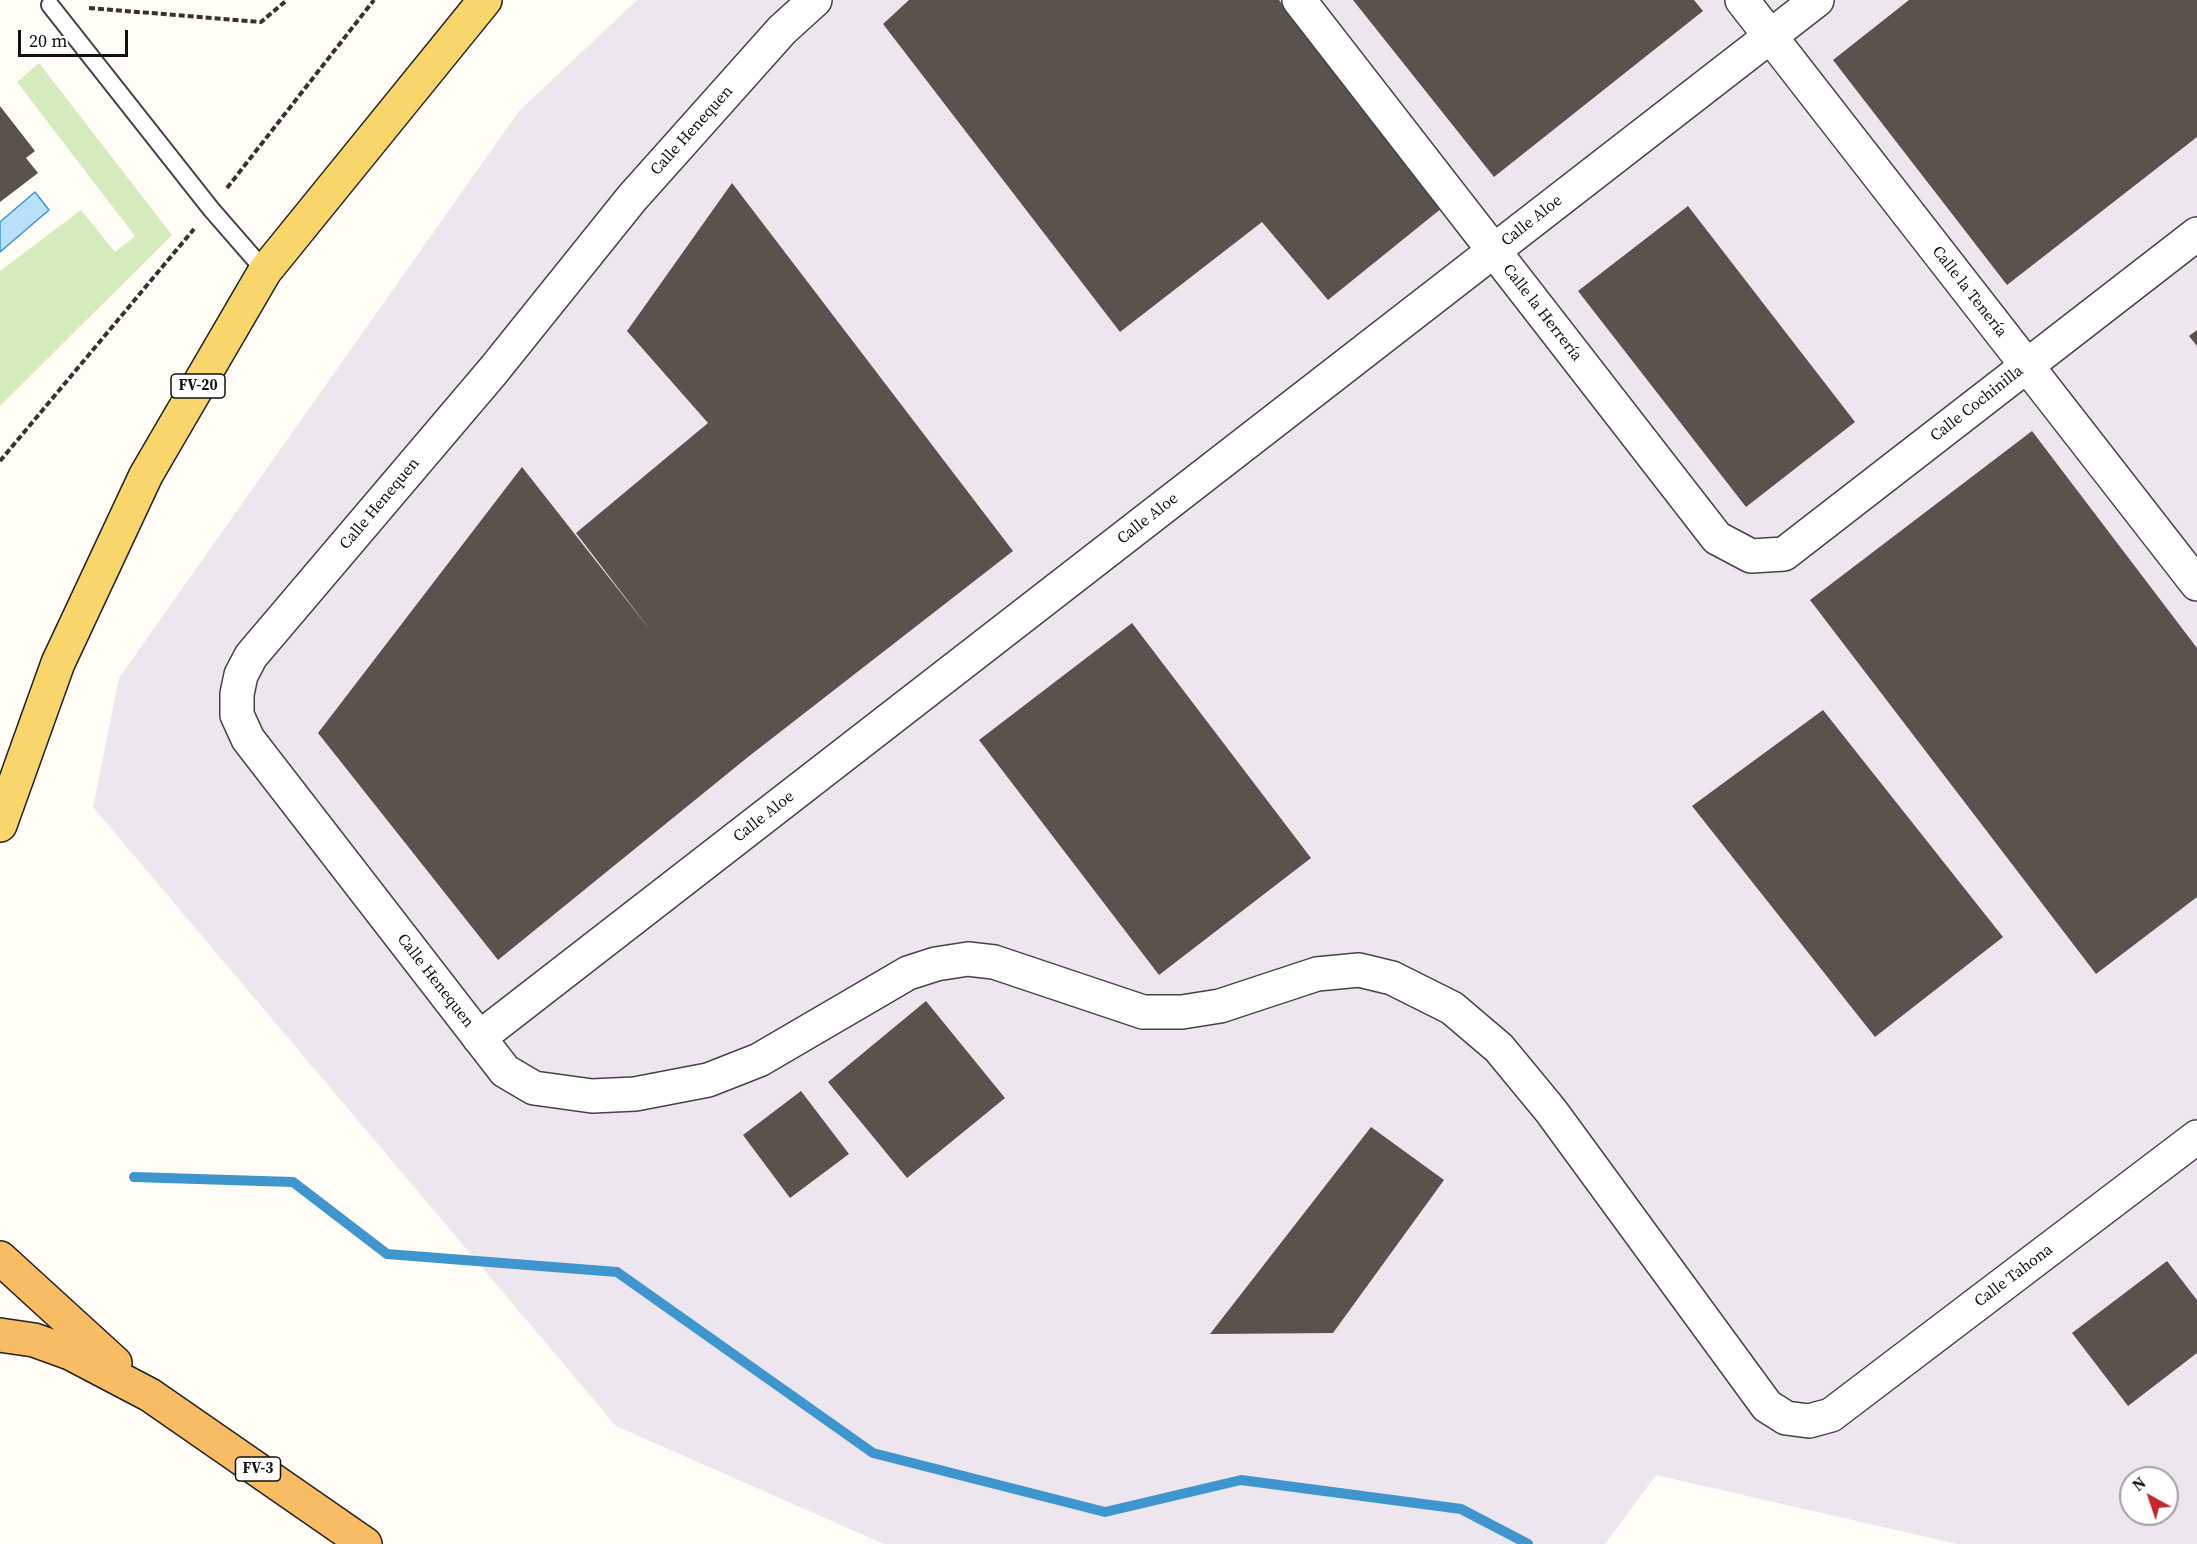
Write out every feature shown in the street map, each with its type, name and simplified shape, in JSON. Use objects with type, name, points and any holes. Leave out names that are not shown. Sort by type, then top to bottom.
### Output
[{"type":"highway","name":"FV-3","points":[[0,1258],[150,1395]]},
{"type":"highway","name":"FV-3","points":[[0,1335],[34,1340],[70,1353],[150,1395],[365,1544]]},
{"type":"main road","name":"FV-20","points":[[0,825],[58,663],[146,475],[265,271],[485,0]]},
{"type":"street","name":"Calle Henequen","points":[[815,0],[782,30],[632,198],[493,371],[251,656],[241,675],[237,694],[237,715],[248,739],[505,1071],[534,1088],[592,1096],[635,1094],[708,1080],[749,1064],[908,973],[936,964],[968,959],[994,962],[1143,1012],[1182,1012],[1220,1006],[1317,974],[1359,970],[1392,978],[1452,1008],[1499,1048],[1551,1112],[1767,1406],[1786,1418],[1797,1420],[1809,1421],[1831,1415]]},
{"type":"street","name":"Calle la Herrería","points":[[1299,0],[1717,538],[1751,556]]},
{"type":"street","name":"Calle la Tenería","points":[[1742,0],[2197,584]]},
{"type":"street","name":"Calle Aloe","points":[[479,1038],[1817,0]]},
{"type":"street","name":"Calle Cochinilla","points":[[1751,556],[1784,554],[2197,234]]},
{"type":"street","name":"Calle Tahona","points":[[1831,1415],[2197,1137]]},
{"type":"lane","points":[[50,5],[210,209],[265,271]]},
{"type":"path","points":[[50,5],[261,22],[287,0]]},
{"type":"path","points":[[0,460],[210,209],[375,0]]},
{"type":"shaded area","points":[[637,0],[2197,0],[2197,1544],[1957,1544],[1656,1475],[1605,1544],[884,1544],[616,1426],[93,807],[119,678],[519,111]]},
{"type":"green space","points":[[39,63],[172,235],[0,406],[0,271],[81,210],[115,252],[135,236],[17,82]]},
{"type":"water","points":[[35,192],[49,210],[0,252],[0,222]]},
{"type":"building","points":[[909,0],[1279,0],[1442,208],[1328,300],[1262,222],[1120,332],[883,24]]},
{"type":"building","points":[[1353,0],[1694,0],[1703,11],[1494,177]]},
{"type":"building","points":[[1909,0],[2197,0],[2197,137],[2007,285],[1833,60]]},
{"type":"building","points":[[0,106],[35,151],[26,158],[38,173],[0,202]]},
{"type":"building","points":[[732,183],[1013,551],[748,757],[498,960],[318,733],[522,467],[651,631],[576,533],[708,423],[627,331]]},
{"type":"building","points":[[1688,206],[1855,422],[1746,507],[1578,291]]},
{"type":"building","points":[[2197,330],[2197,346],[2189,336]]},
{"type":"building","points":[[2032,431],[2197,648],[2197,897],[2096,974],[1810,600]]},
{"type":"building","points":[[1132,623],[1311,858],[1159,975],[979,740]]},
{"type":"building","points":[[1823,710],[2003,937],[1875,1037],[1692,806]]},
{"type":"building","points":[[926,1001],[1005,1098],[907,1178],[828,1082]]},
{"type":"building","points":[[801,1091],[849,1154],[790,1198],[743,1135]]},
{"type":"building","points":[[1371,1127],[1444,1180],[1333,1333],[1210,1334]]},
{"type":"building","points":[[2167,1261],[2197,1300],[2197,1353],[2128,1406],[2072,1333]]},
{"type":"waterway","points":[[134,1177],[293,1182],[387,1254],[617,1272],[873,1453],[1105,1512],[1241,1480],[1461,1509],[1528,1544]]}]
